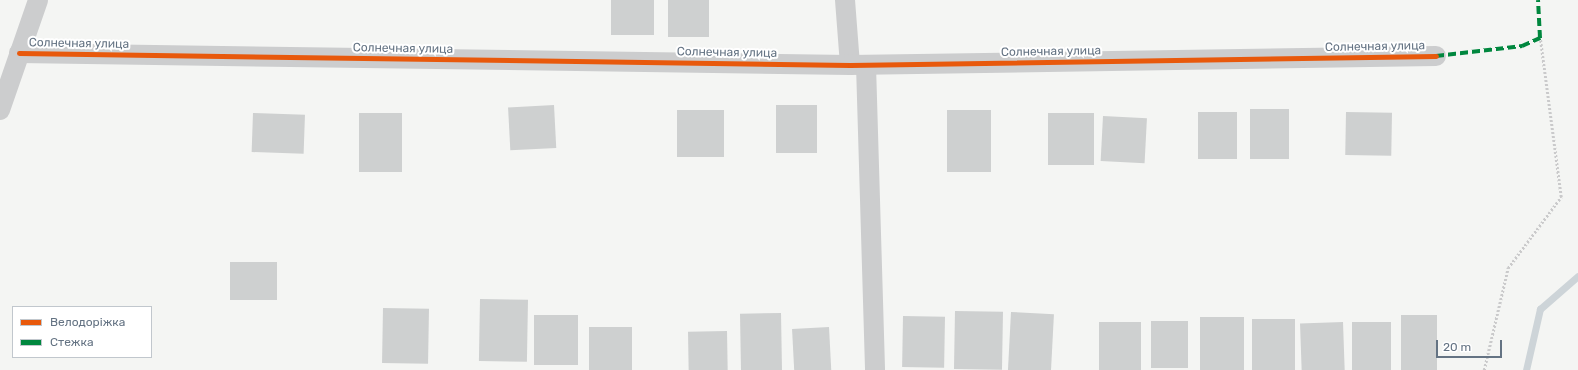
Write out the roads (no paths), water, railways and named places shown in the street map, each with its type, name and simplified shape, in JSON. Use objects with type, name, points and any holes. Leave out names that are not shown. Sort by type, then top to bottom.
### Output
[{"type":"street","points":[[0,110],[38,0]]},
{"type":"street","points":[[845,0],[858,65],[875,370]]},
{"type":"street","name":"Солнечная улица","points":[[19,53],[858,65],[1436,56]]},
{"type":"waterway","points":[[1526,370],[1540,309],[1578,276]]}]
